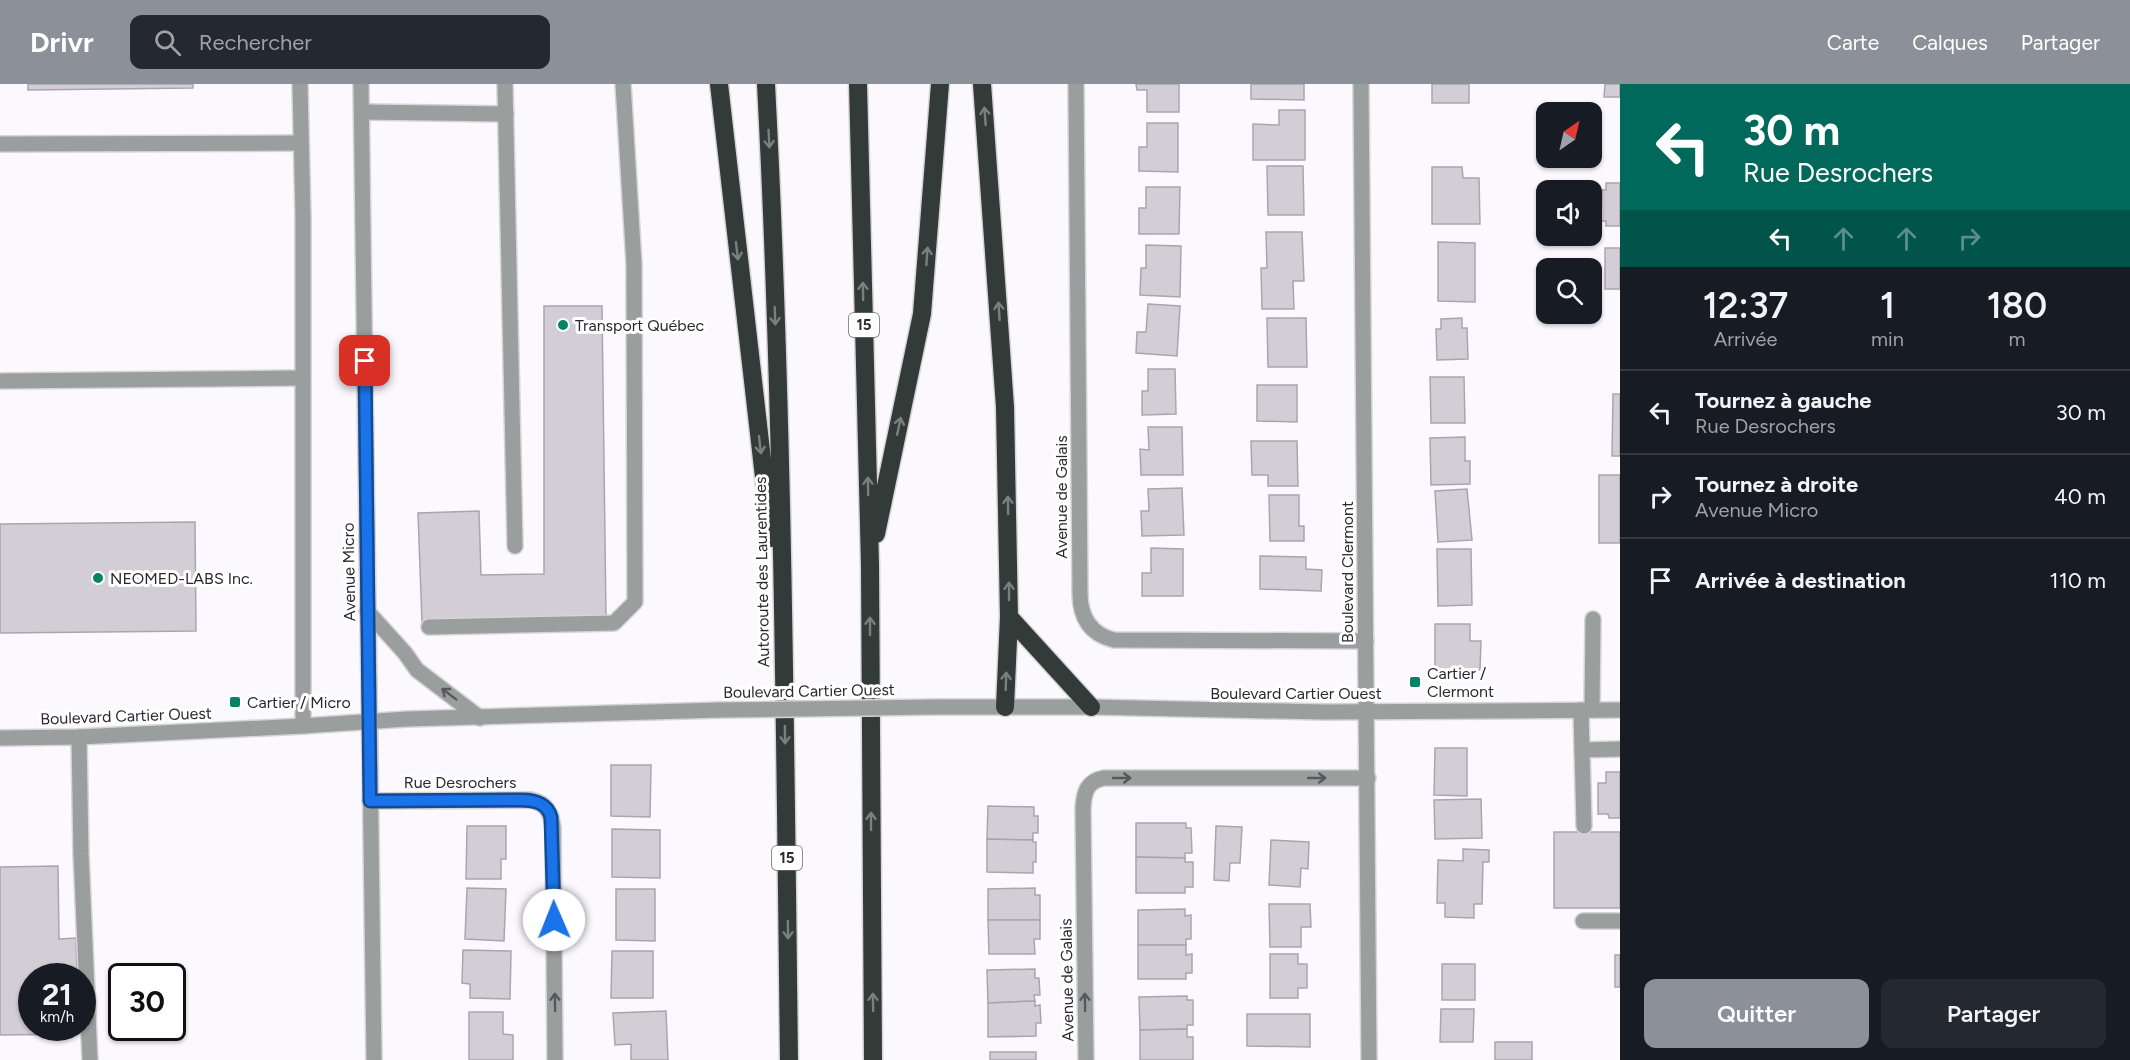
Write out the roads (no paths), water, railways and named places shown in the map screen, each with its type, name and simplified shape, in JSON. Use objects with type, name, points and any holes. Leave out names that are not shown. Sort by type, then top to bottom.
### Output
[{"type":"highway","points":[[719,84],[784,655]]},
{"type":"highway","name":"Autoroute des Laurentides","points":[[766,84],[772,194],[784,655],[789,1060]]},
{"type":"highway","name":"15","points":[[858,84],[870,565],[873,1060]]},
{"type":"highway","points":[[870,565],[922,314],[940,84]]},
{"type":"highway","points":[[982,84],[1005,407],[1010,617],[1005,707]]},
{"type":"highway","points":[[1010,617],[1091,707]]},
{"type":"street","points":[[300,84],[303,726]]},
{"type":"street","name":"Avenue Micro","points":[[361,84],[374,1060]]},
{"type":"street","points":[[505,84],[515,546]]},
{"type":"street","points":[[429,627],[614,623],[635,603],[634,264],[623,84]]},
{"type":"street","name":"Avenue de Galais","points":[[1076,84],[1080,593],[1083,618],[1101,636],[1113,640],[1366,641]]},
{"type":"street","name":"Boulevard Clermont","points":[[1361,84],[1369,1060]]},
{"type":"street","points":[[362,112],[506,114]]},
{"type":"street","points":[[0,144],[301,143]]},
{"type":"street","points":[[0,381],[303,378]]},
{"type":"street","points":[[368,611],[417,670],[480,718]]},
{"type":"street","points":[[1584,826],[1582,750],[1593,619]]},
{"type":"street","name":"Boulevard Cartier Ouest","points":[[0,738],[79,737],[369,722],[720,710],[1091,707],[1207,711],[1367,712],[1620,710]]},
{"type":"street","points":[[79,737],[81,854],[90,1060]]},
{"type":"street","points":[[1582,750],[1620,749]]},
{"type":"street","name":"Avenue de Galais","points":[[1086,1060],[1083,808],[1084,795],[1089,785],[1104,778],[1368,778]]},
{"type":"street","name":"Rue Desrochers","points":[[370,801],[531,800],[538,802],[549,811],[553,826],[555,1060]]},
{"type":"street","points":[[1583,921],[1620,921]]},
{"type":"place","name":"Transport Québec","points":[[563,325]]},
{"type":"place","name":"NEOMED-LABS Inc.","points":[[98,578]]},
{"type":"place","name":"Cartier / Clermont","points":[[1415,682]]},
{"type":"place","name":"Cartier / Micro","points":[[235,702]]}]
